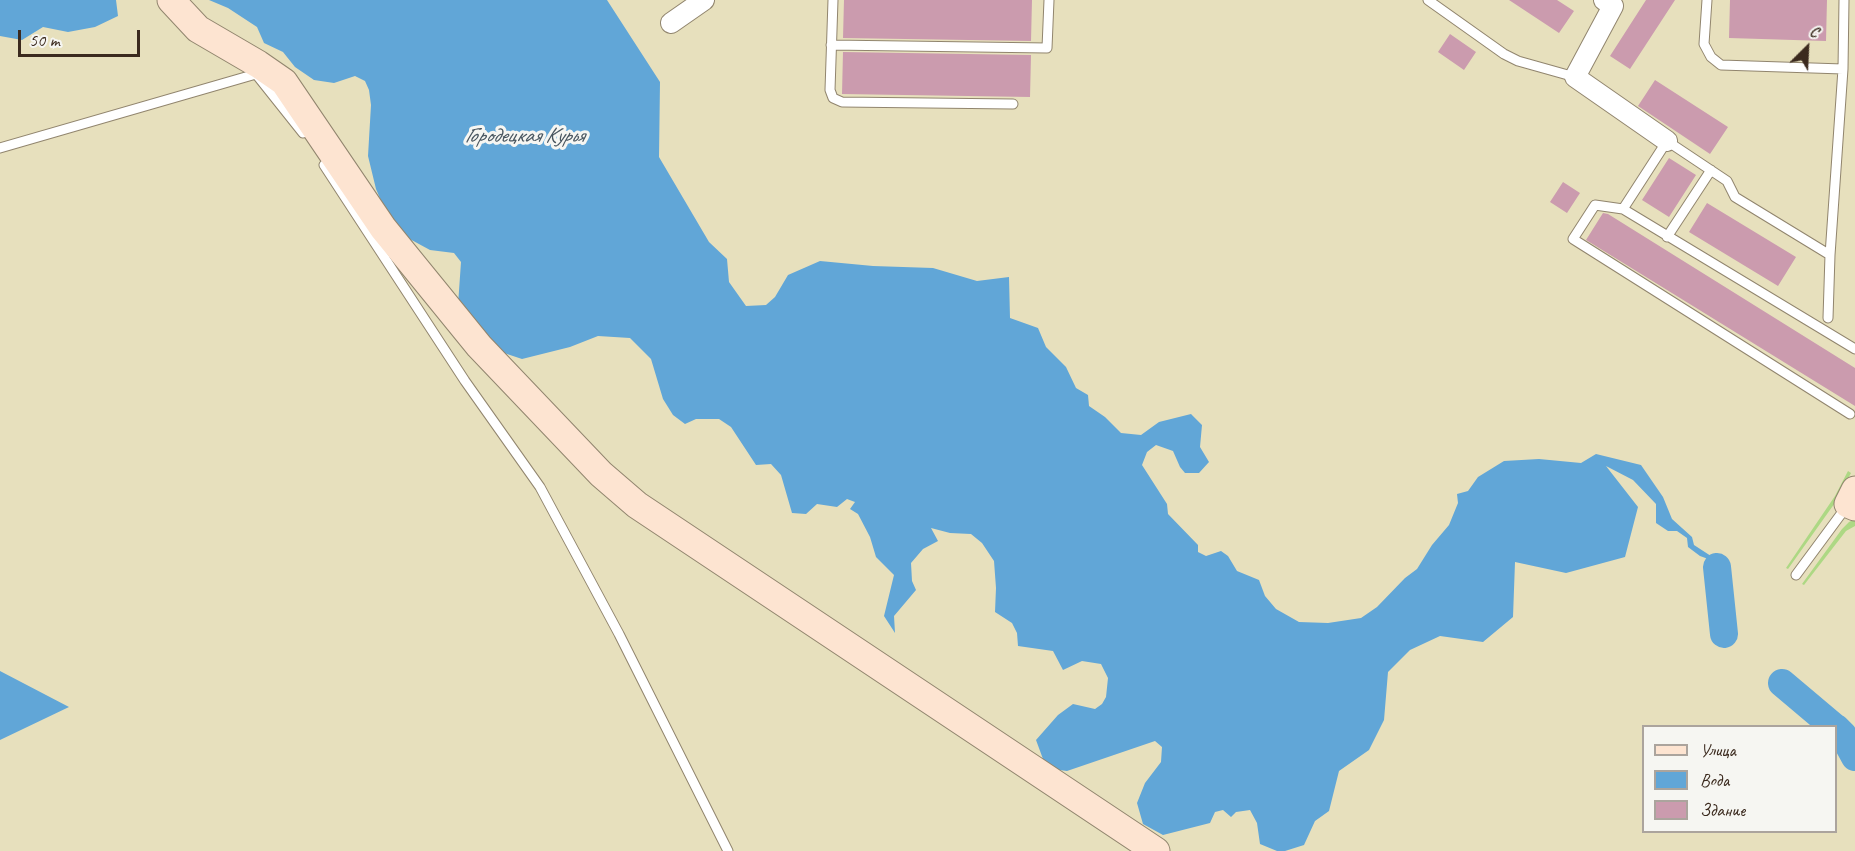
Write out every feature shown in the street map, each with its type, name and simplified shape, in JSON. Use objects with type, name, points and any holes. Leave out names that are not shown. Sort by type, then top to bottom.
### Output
[{"type":"main road","points":[[171,0],[198,29],[258,63],[284,81],[383,228],[479,346],[601,474],[637,505],[1156,851]]},
{"type":"street","points":[[671,23],[704,0]]},
{"type":"street","points":[[1611,2],[1575,77],[1667,141]]},
{"type":"lane","points":[[833,0],[830,90],[833,98],[842,102],[1013,104]]},
{"type":"lane","points":[[831,45],[1047,48],[1049,0]]},
{"type":"lane","points":[[1428,0],[1504,54],[1518,61],[1575,77]]},
{"type":"lane","points":[[1707,0],[1704,44],[1712,57],[1721,65],[1843,69]]},
{"type":"lane","points":[[1828,318],[1843,69],[1844,0]]},
{"type":"lane","points":[[0,148],[256,74],[307,140]]},
{"type":"lane","points":[[1623,209],[1667,141],[1727,181],[1735,197],[1830,255]]},
{"type":"lane","points":[[320,159],[465,381],[540,487],[619,634],[728,851]]},
{"type":"lane","points":[[1667,237],[1711,170]]},
{"type":"lane","points":[[1850,414],[1573,239],[1595,205],[1623,209],[1855,350]]},
{"type":"lane","points":[[1796,575],[1853,500]]},
{"type":"green space","points":[[1848,471],[1851,473],[1837,500],[1788,569],[1786,568],[1835,496]]},
{"type":"green space","points":[[1855,519],[1855,526],[1846,531],[1804,585],[1802,584],[1842,529]]},
{"type":"water","points":[[0,0],[116,0],[118,16],[95,27],[68,32],[43,27],[22,40],[0,36]]},
{"type":"water","name":"Городецкая Курья","points":[[209,0],[607,0],[660,82],[659,157],[709,242],[727,259],[729,282],[746,306],[766,305],[775,297],[788,275],[820,261],[933,268],[977,281],[1009,277],[1010,318],[1038,328],[1046,347],[1066,367],[1076,388],[1088,395],[1089,406],[1105,417],[1121,433],[1141,435],[1159,422],[1191,414],[1202,425],[1200,447],[1209,462],[1199,473],[1185,473],[1173,451],[1156,445],[1147,452],[1142,465],[1167,504],[1168,514],[1198,545],[1198,552],[1206,556],[1221,551],[1228,556],[1237,571],[1259,580],[1265,596],[1276,609],[1299,622],[1328,623],[1361,618],[1377,607],[1417,569],[1432,545],[1449,525],[1458,503],[1457,494],[1468,491],[1478,477],[1504,461],[1539,459],[1581,463],[1596,454],[1641,465],[1663,497],[1672,519],[1692,537],[1694,545],[1714,558],[1717,567],[1711,560],[1700,556],[1688,547],[1687,538],[1677,531],[1668,531],[1656,523],[1656,504],[1633,480],[1606,466],[1638,507],[1625,557],[1566,573],[1515,562],[1513,617],[1483,642],[1440,636],[1410,650],[1388,672],[1384,720],[1369,750],[1339,771],[1329,811],[1315,821],[1304,845],[1277,851],[1260,844],[1257,823],[1250,810],[1236,812],[1231,817],[1223,810],[1215,812],[1210,823],[1163,835],[1143,824],[1137,803],[1145,783],[1161,762],[1162,747],[1155,741],[1067,771],[1052,769],[1043,759],[1036,740],[1058,715],[1073,704],[1095,709],[1102,704],[1106,697],[1108,678],[1101,664],[1082,661],[1063,670],[1053,651],[1018,646],[1017,633],[1012,623],[995,612],[994,561],[982,543],[971,534],[950,533],[931,528],[938,541],[923,549],[911,563],[912,581],[916,590],[894,616],[895,633],[884,616],[894,575],[876,557],[870,537],[858,514],[850,509],[855,502],[847,499],[837,507],[817,504],[806,514],[792,513],[781,475],[771,464],[756,465],[731,427],[719,419],[696,419],[685,424],[673,415],[663,399],[651,359],[630,338],[598,336],[570,347],[522,359],[498,351],[458,305],[461,262],[454,253],[430,250],[406,237],[388,217],[376,189],[368,156],[371,105],[365,81],[355,76],[334,83],[314,80],[295,67],[283,52],[264,43],[257,27],[228,8]]},
{"type":"water","points":[[0,671],[69,707],[0,740]]},
{"type":"building","points":[[844,0],[1032,0],[1031,41],[843,38]]},
{"type":"building","points":[[1509,0],[1557,0],[1574,11],[1559,33]]},
{"type":"building","points":[[1646,0],[1675,0],[1630,69],[1610,56]]},
{"type":"building","points":[[1730,0],[1827,0],[1826,41],[1729,38]]},
{"type":"building","points":[[1450,34],[1476,52],[1464,70],[1438,52]]},
{"type":"building","points":[[843,52],[1031,55],[1030,97],[842,94]]},
{"type":"building","points":[[1655,80],[1728,127],[1710,154],[1638,106]]},
{"type":"building","points":[[1669,158],[1696,175],[1669,217],[1642,200]]},
{"type":"building","points":[[1563,182],[1580,193],[1567,213],[1550,202]]},
{"type":"building","points":[[1707,203],[1796,257],[1778,286],[1689,232]]},
{"type":"building","points":[[1603,213],[1855,368],[1855,406],[1586,240]]},
{"type":"waterway","points":[[1717,567],[1724,634]]},
{"type":"waterway","points":[[1782,683],[1832,725]]},
{"type":"waterway","points":[[1837,729],[1843,735],[1855,757]]}]
